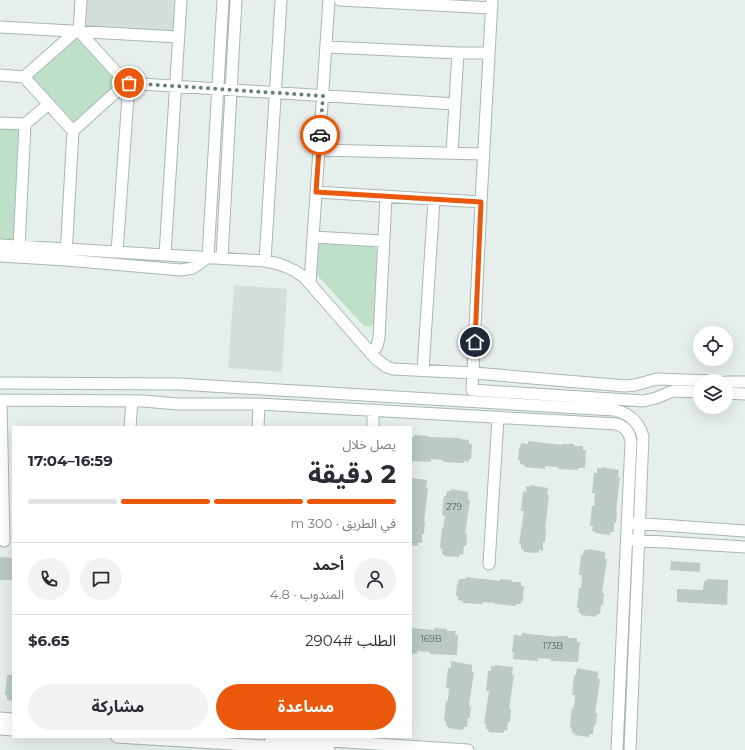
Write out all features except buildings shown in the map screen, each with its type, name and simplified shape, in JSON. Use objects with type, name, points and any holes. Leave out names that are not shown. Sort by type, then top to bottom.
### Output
[{"type":"street","points":[[24,77],[77,31],[81,0]]},
{"type":"street","points":[[165,255],[181,0]]},
{"type":"street","points":[[208,257],[223,0]]},
{"type":"street","points":[[222,258],[236,0]]},
{"type":"street","points":[[265,261],[281,0]]},
{"type":"street","points":[[310,283],[329,0]]},
{"type":"street","points":[[340,0],[492,4],[483,154],[474,373],[472,390],[643,400],[656,398],[673,391],[693,392]]},
{"type":"street","points":[[0,27],[178,37]]},
{"type":"street","points":[[77,31],[128,83],[455,104]]},
{"type":"street","points":[[327,47],[489,53]]},
{"type":"street","points":[[452,153],[458,53]]},
{"type":"street","points":[[0,75],[24,77],[73,131],[66,255]]},
{"type":"street","points":[[73,131],[128,83]]},
{"type":"street","points":[[116,252],[128,83]]},
{"type":"street","points":[[0,123],[25,124],[49,104]]},
{"type":"street","points":[[19,247],[25,124]]},
{"type":"street","points":[[319,150],[483,154]]},
{"type":"street","points":[[316,192],[481,202]]},
{"type":"street","points":[[371,354],[377,346],[379,338],[386,197]]},
{"type":"street","points":[[423,370],[434,200]]},
{"type":"street","points":[[313,237],[383,241]]},
{"type":"street","points":[[0,245],[181,270],[193,268],[208,257]]},
{"type":"street","points":[[0,256],[66,255],[116,252],[265,261],[282,264],[290,267],[310,283],[371,354],[381,363],[393,369],[474,373],[625,386],[657,379],[693,380]]},
{"type":"street","points":[[506,392],[508,376]]},
{"type":"street","points":[[733,382],[745,382]]},
{"type":"street","points":[[0,383],[178,384],[619,411],[629,415],[637,422],[643,437],[630,750]]},
{"type":"street","points":[[178,384],[178,404]]},
{"type":"street","points":[[733,393],[745,394]]},
{"type":"street","points":[[4,541],[1,400],[132,401],[178,404],[259,404],[617,424],[625,428],[631,442],[617,750]]},
{"type":"street","points":[[130,426],[132,401]]},
{"type":"street","points":[[258,426],[259,404]]},
{"type":"street","points":[[373,410],[373,426]]},
{"type":"street","points":[[490,564],[498,418]]},
{"type":"street","points":[[628,522],[745,531]]},
{"type":"street","points":[[731,546],[732,530]]},
{"type":"street","points":[[627,539],[745,547]]},
{"type":"street","points":[[0,718],[12,719]]},
{"type":"street","points":[[0,730],[12,730]]},
{"type":"street","points":[[133,738],[329,750]]},
{"type":"street","points":[[279,738],[358,747],[468,750]]},
{"type":"shaded area","points":[[81,0],[181,0],[178,37],[79,31]]},
{"type":"shaded area","points":[[234,285],[287,289],[282,372],[228,368]]},
{"type":"green space","points":[[79,31],[126,83],[73,131],[24,77]]},
{"type":"green space","points":[[0,123],[25,124],[19,247],[0,245]]},
{"type":"green space","points":[[321,242],[374,245],[377,251],[374,323],[369,327],[363,325],[317,275],[318,246]]},
{"type":"way so far","points":[[129,83],[323,96],[320,135]]},
{"type":"route","points":[[320,135],[316,192],[481,202],[475,342]]}]
